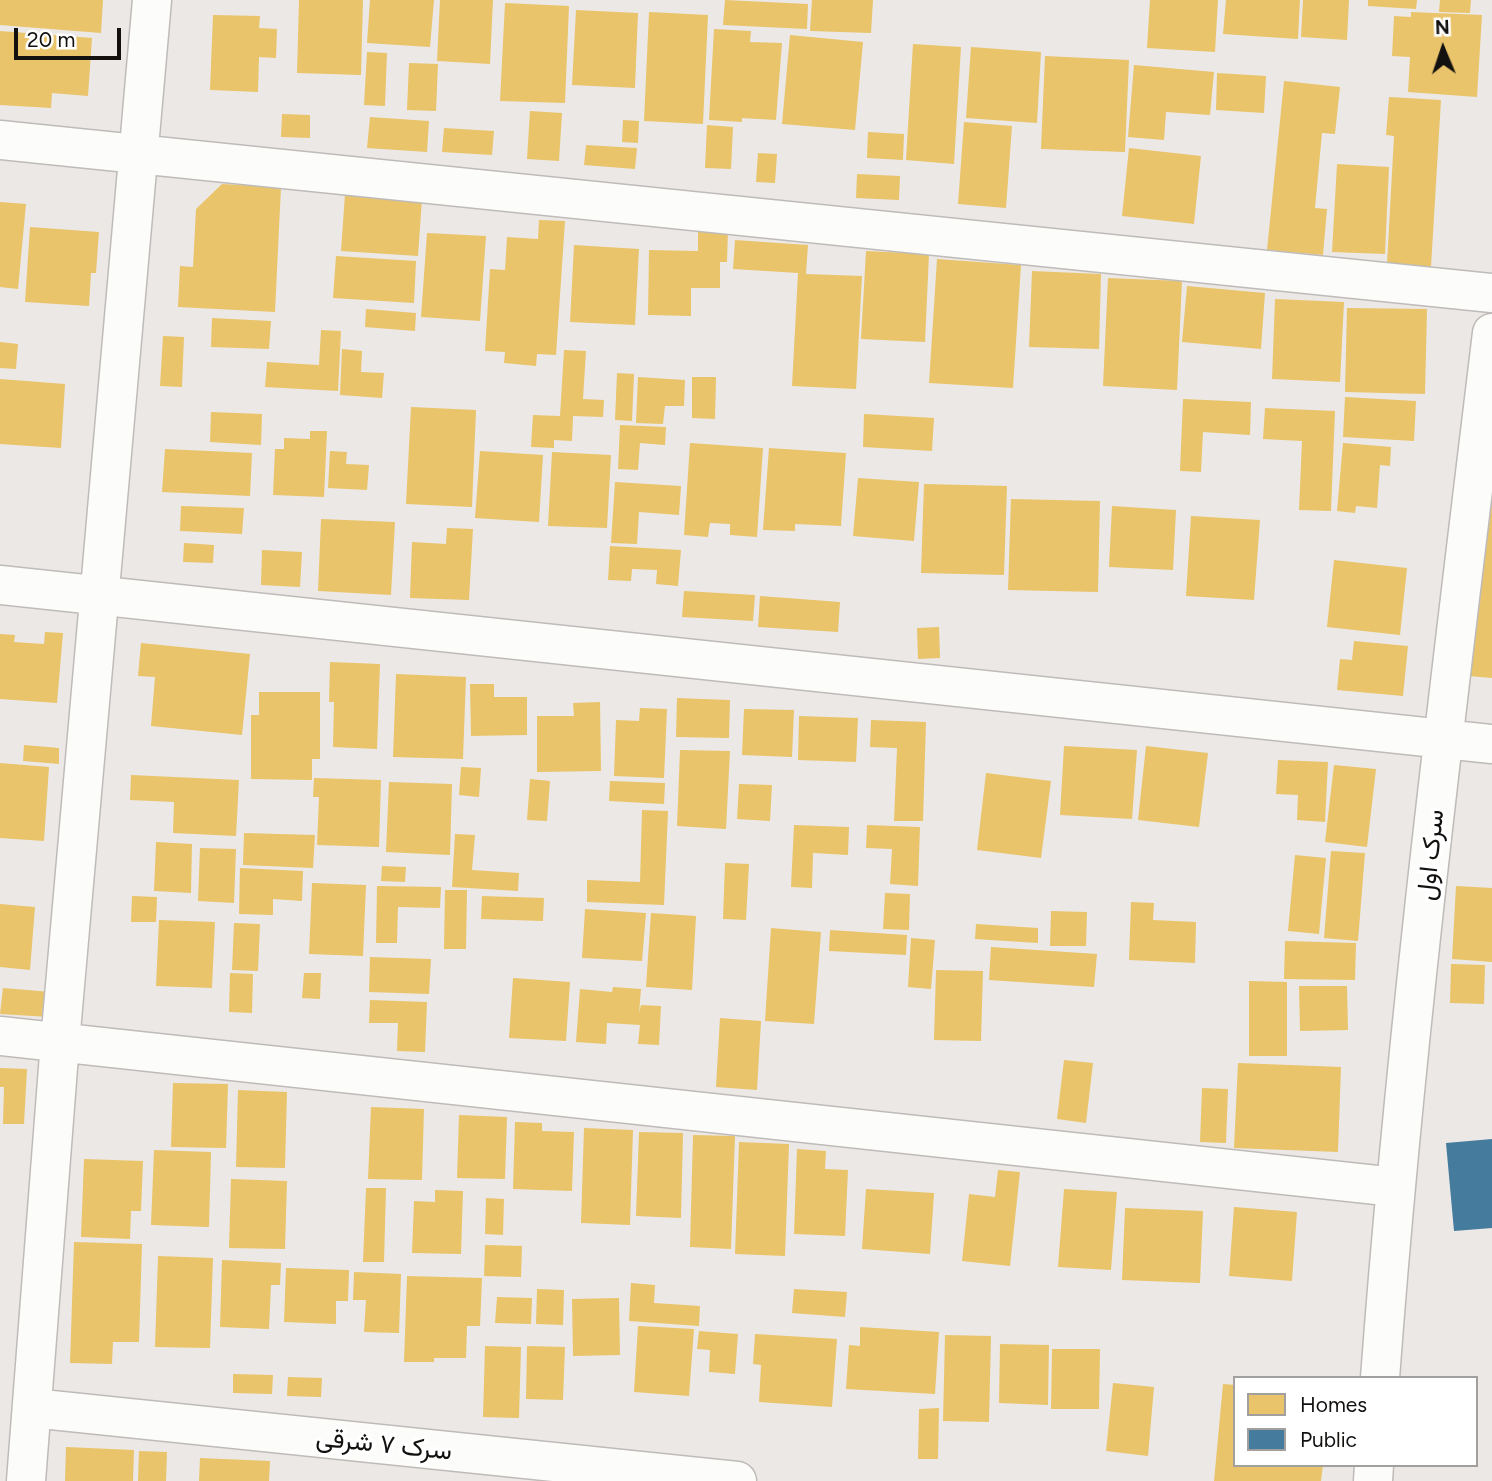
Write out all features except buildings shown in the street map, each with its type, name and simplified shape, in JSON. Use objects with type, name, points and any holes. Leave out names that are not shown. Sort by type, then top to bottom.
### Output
[{"type":"street","points":[[26,1481],[21,1425],[60,1042],[152,0]]},
{"type":"street","points":[[0,140],[1492,293]]},
{"type":"street","name":"سرک‌ اول","points":[[1380,1376],[1395,1187],[1443,737],[1492,333]]},
{"type":"street","points":[[0,585],[1492,744]]},
{"type":"street","points":[[0,1036],[1395,1187]]},
{"type":"street","name":"سرک ۷ شرقی","points":[[21,1425],[737,1481]]}]
